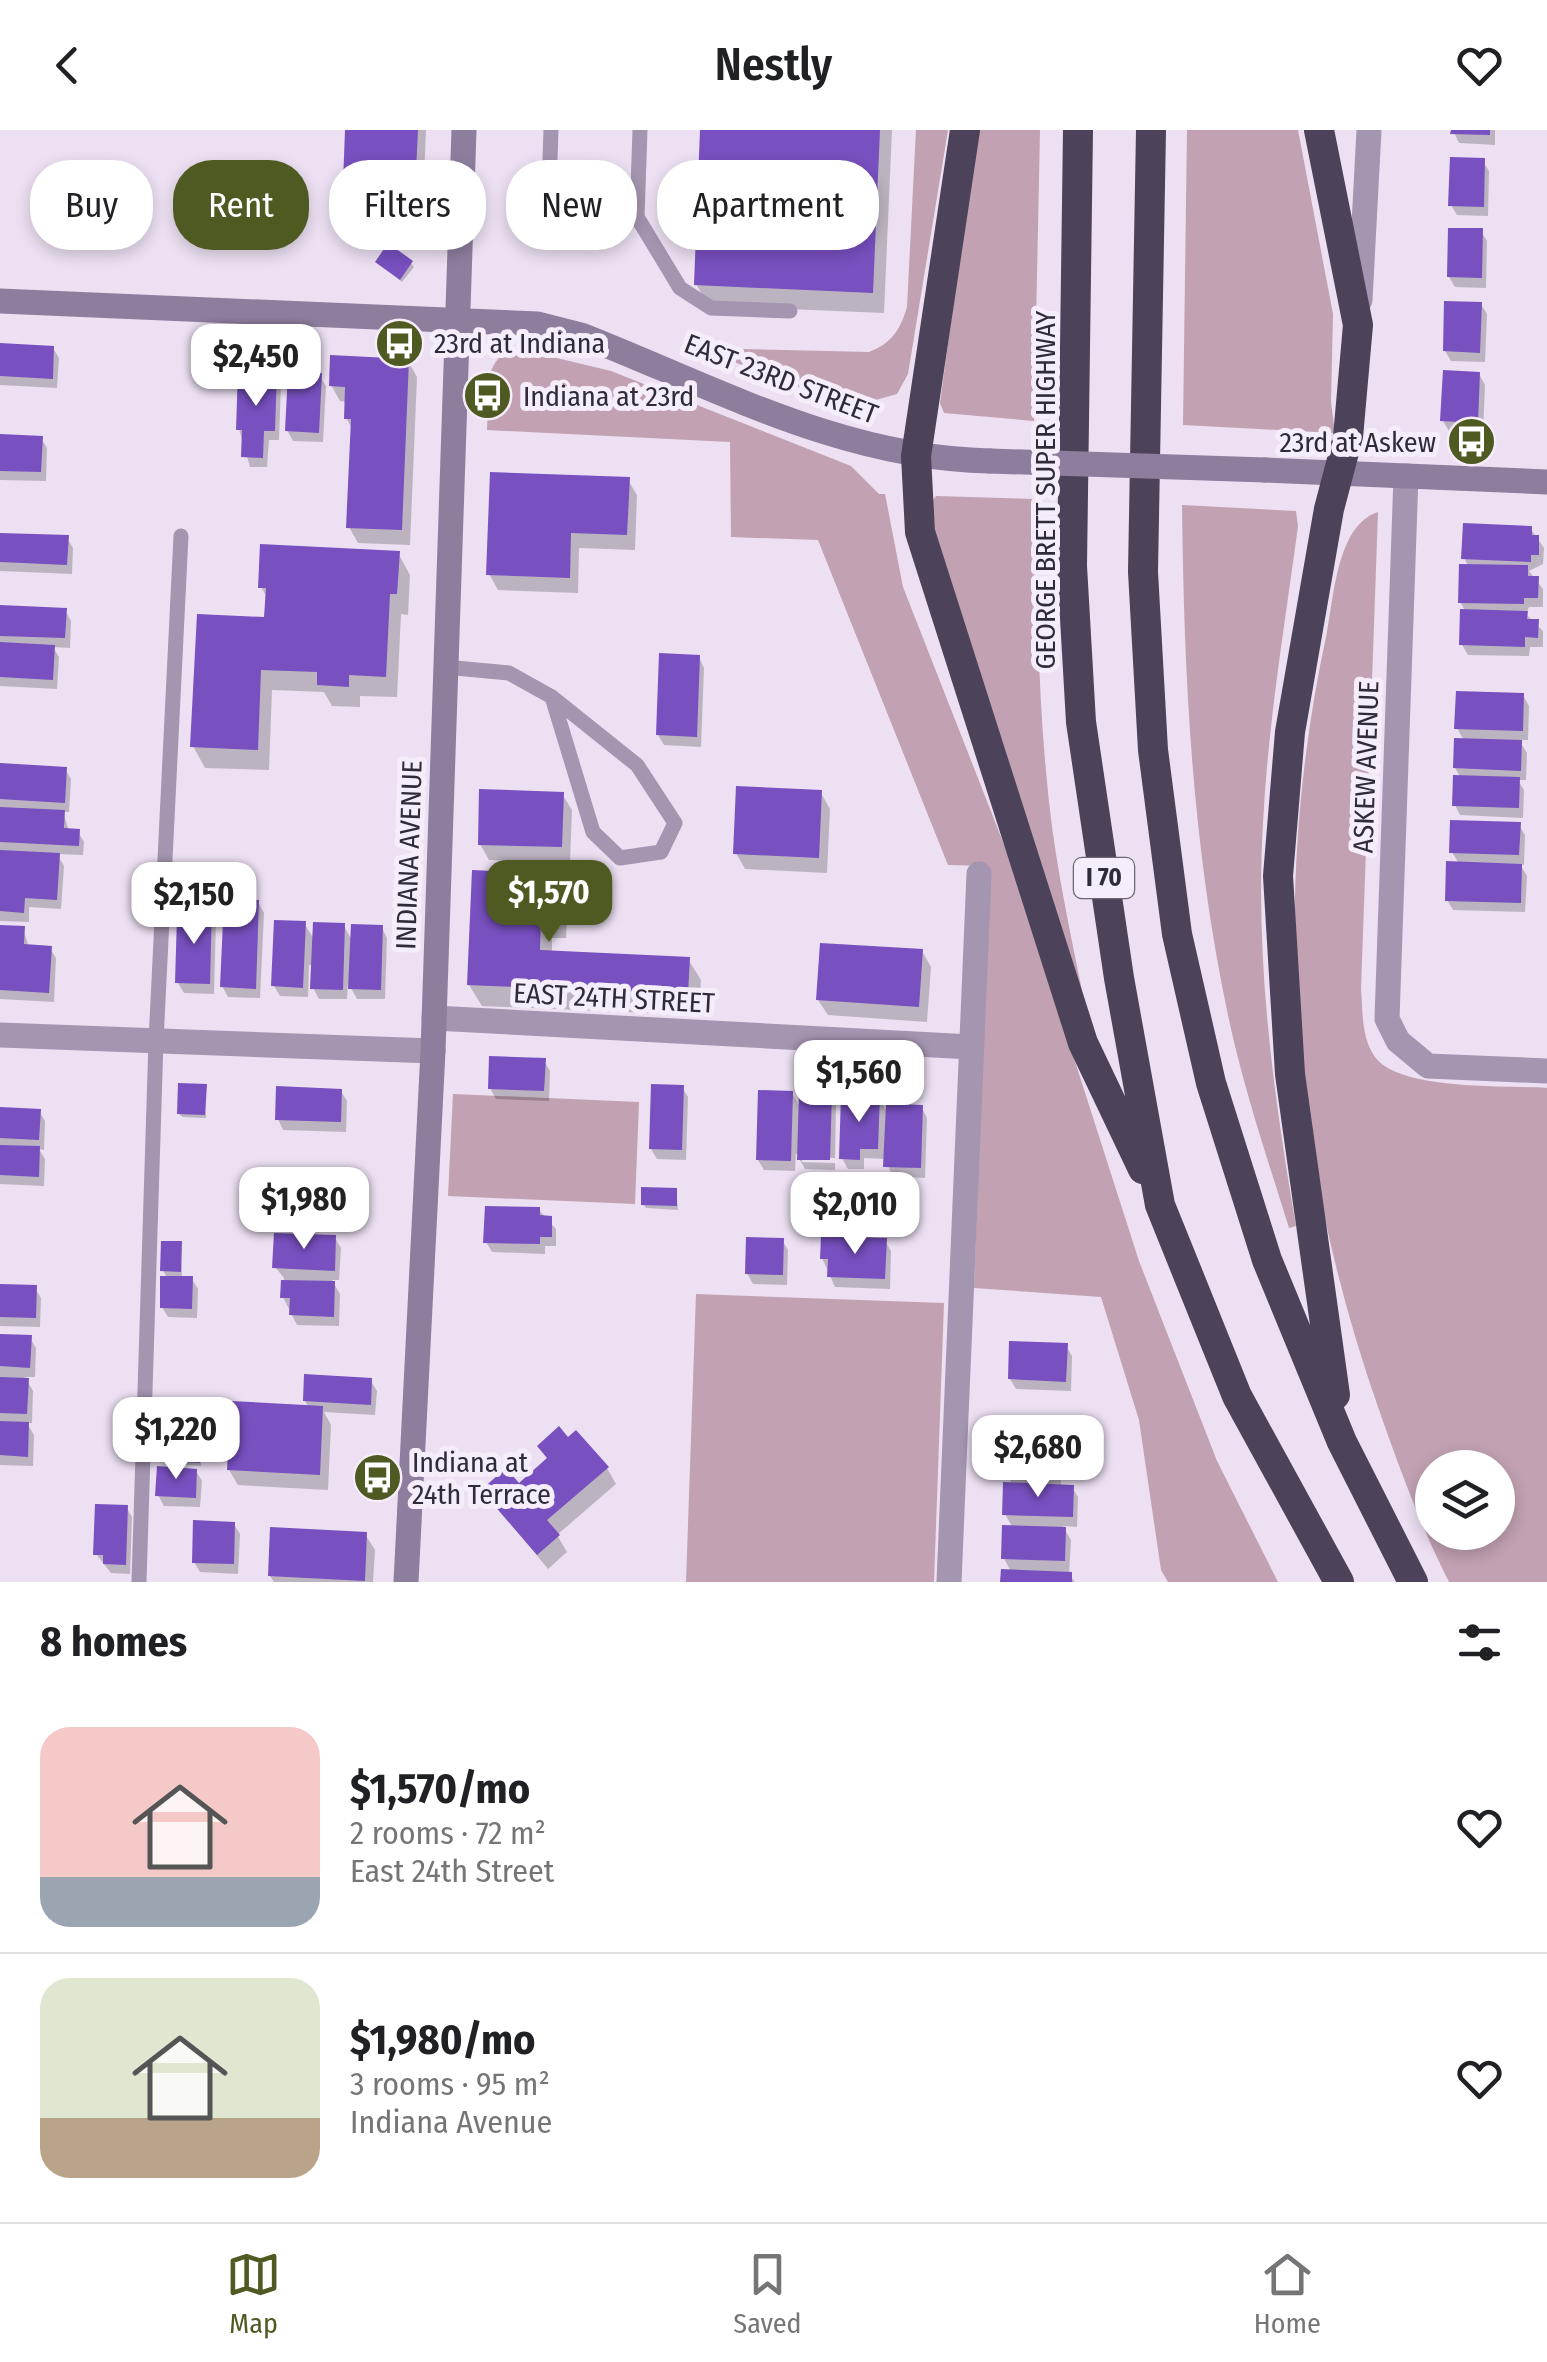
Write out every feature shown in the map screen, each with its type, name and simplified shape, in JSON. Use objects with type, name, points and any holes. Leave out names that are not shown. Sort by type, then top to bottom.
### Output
[{"type":"highway","points":[[965,130],[916,456],[920,532],[1083,1043],[1160,1205]]},
{"type":"highway","name":"GEORGE BRETT SUPER HIGHWAY","points":[[1078,130],[1072,566],[1081,722],[1119,978],[1160,1205],[1236,1396],[1339,1582]]},
{"type":"highway","name":"I 70","points":[[1152,130],[1143,572],[1154,750],[1177,934],[1210,1083],[1267,1260],[1342,1442],[1413,1582]]},
{"type":"highway","points":[[1319,130],[1358,325],[1348,436],[1290,732],[1278,876],[1290,1074],[1342,1442]]},
{"type":"main road","name":"INDIANA AVENUE","points":[[406,1582],[433,1051],[464,130]]},
{"type":"main road","name":"EAST 23RD STREET","points":[[0,301],[538,324],[581,334],[841,441],[916,456],[1547,482]]},
{"type":"street","points":[[1358,325],[1368,130]]},
{"type":"street","name":"ASKEW AVENUE","points":[[1406,476],[1387,1019],[1398,1040],[1428,1066],[1547,1071]]},
{"type":"street","points":[[950,1582],[979,874]]},
{"type":"street","name":"EAST 24TH STREET","points":[[434,1018],[971,1047]]},
{"type":"street","points":[[0,1035],[433,1051]]},
{"type":"lane","points":[[551,130],[548,216],[638,217]]},
{"type":"lane","points":[[640,130],[638,217],[680,288],[711,308],[790,311]]},
{"type":"lane","points":[[139,1582],[156,1040],[181,536]]},
{"type":"lane","points":[[445,666],[509,673],[552,698],[638,764],[675,823],[661,852],[620,858],[593,832],[552,698]]},
{"type":"shaded area","points":[[916,130],[948,130],[908,374],[897,394],[851,407],[698,348],[869,352],[889,340],[907,307]]},
{"type":"shaded area","points":[[977,130],[1040,130],[1034,421],[944,413],[940,403]]},
{"type":"shaded area","points":[[1187,130],[1298,130],[1333,314],[1331,402],[1335,433],[1183,425]]},
{"type":"shaded area","points":[[515,348],[611,371],[851,466],[879,494],[885,494],[903,587],[1012,865],[1139,1261],[1217,1461],[1278,1582],[1168,1582],[1161,1570],[1139,1420],[1101,1297],[974,1288],[989,866],[948,865],[818,540],[731,537],[730,442],[487,430],[491,371],[496,361]]},
{"type":"shaded area","points":[[936,496],[1036,499],[1039,663],[1047,786],[1061,882],[1093,1045],[928,525],[930,504]]},
{"type":"shaded area","points":[[1182,505],[1296,511],[1298,526],[1269,748],[1261,874],[1268,1025],[1296,1226],[1289,1228],[1234,1042],[1206,888],[1192,761]]},
{"type":"shaded area","points":[[1378,512],[1361,989],[1370,1049],[1388,1068],[1407,1076],[1455,1084],[1547,1088],[1547,1582],[1449,1582],[1434,1550],[1515,1550],[1515,1450],[1415,1450],[1415,1505],[1348,1312],[1324,1216],[1308,1120],[1298,1023],[1298,828],[1309,730],[1335,582],[1354,531],[1364,519]]},
{"type":"shaded area","points":[[453,1094],[639,1102],[635,1204],[448,1196]]},
{"type":"shaded area","points":[[696,1294],[944,1303],[934,1582],[686,1582]]},
{"type":"building","points":[[345,130],[418,130],[417,160],[344,160]]},
{"type":"building","points":[[700,130],[880,130],[879,160],[699,160]]},
{"type":"building","points":[[1451,130],[1490,130],[1490,135],[1450,134]]},
{"type":"building","points":[[1450,157],[1485,158],[1484,207],[1448,206]]},
{"type":"building","points":[[1448,228],[1483,228],[1482,278],[1447,277]]},
{"type":"building","points":[[383,250],[398,250],[413,261],[400,280],[375,262]]},
{"type":"building","points":[[695,250],[875,250],[873,293],[694,285]]},
{"type":"building","points":[[1444,301],[1482,302],[1480,353],[1443,351]]},
{"type":"building","points":[[0,343],[54,346],[53,379],[0,376]]},
{"type":"building","points":[[330,355],[409,359],[402,530],[346,528],[351,419],[344,419],[345,387],[329,386]]},
{"type":"building","points":[[238,369],[277,370],[275,431],[264,431],[263,458],[241,457],[242,430],[236,430]]},
{"type":"building","points":[[1443,370],[1480,372],[1478,423],[1440,421]]},
{"type":"building","points":[[288,372],[322,373],[319,433],[285,431]]},
{"type":"building","points":[[0,434],[43,436],[41,472],[0,471]]},
{"type":"building","points":[[490,472],[630,477],[627,535],[571,533],[570,578],[486,575]]},
{"type":"building","points":[[1463,523],[1532,526],[1532,535],[1539,535],[1539,555],[1531,555],[1531,562],[1461,559]]},
{"type":"building","points":[[0,533],[69,535],[67,565],[0,562]]},
{"type":"building","points":[[260,544],[400,551],[397,594],[390,594],[386,677],[349,675],[349,687],[317,685],[317,672],[261,670],[258,750],[190,747],[197,614],[264,617],[266,588],[258,588]]},
{"type":"building","points":[[1459,564],[1528,565],[1528,576],[1539,576],[1538,598],[1524,598],[1524,604],[1458,603]]},
{"type":"building","points":[[0,605],[67,608],[65,638],[0,636]]},
{"type":"building","points":[[1460,609],[1528,611],[1527,619],[1539,619],[1538,638],[1525,637],[1525,647],[1459,645]]},
{"type":"building","points":[[0,642],[55,645],[53,680],[0,677]]},
{"type":"building","points":[[659,653],[700,655],[697,737],[656,735]]},
{"type":"building","points":[[1456,691],[1524,693],[1523,731],[1454,729]]},
{"type":"building","points":[[1454,738],[1522,740],[1521,771],[1453,768]]},
{"type":"building","points":[[0,763],[67,767],[65,803],[0,799]]},
{"type":"building","points":[[1453,775],[1520,777],[1519,808],[1452,806]]},
{"type":"building","points":[[736,786],[822,790],[819,858],[733,854]]},
{"type":"building","points":[[479,789],[564,792],[562,847],[478,845]]},
{"type":"building","points":[[0,807],[65,810],[64,828],[80,829],[79,846],[0,842]]},
{"type":"building","points":[[1450,820],[1521,822],[1519,855],[1449,853]]},
{"type":"building","points":[[0,850],[60,853],[57,900],[25,898],[24,913],[0,911]]},
{"type":"building","points":[[1446,861],[1522,864],[1521,903],[1445,901]]},
{"type":"building","points":[[472,870],[557,874],[555,918],[541,917],[540,950],[690,957],[688,994],[467,985]]},
{"type":"building","points":[[238,899],[259,900],[256,989],[220,987],[223,921],[237,922]]},
{"type":"building","points":[[190,906],[212,906],[210,984],[175,983],[177,916],[190,917]]},
{"type":"building","points":[[274,920],[306,921],[303,988],[271,986]]},
{"type":"building","points":[[313,922],[345,923],[343,990],[310,989]]},
{"type":"building","points":[[351,924],[383,925],[381,990],[348,989]]},
{"type":"building","points":[[0,925],[25,926],[24,944],[52,946],[49,993],[0,990]]},
{"type":"building","points":[[820,943],[923,949],[919,1007],[816,1000]]},
{"type":"building","points":[[489,1056],[546,1058],[544,1091],[488,1089]]},
{"type":"building","points":[[178,1083],[207,1084],[205,1115],[177,1114]]},
{"type":"building","points":[[651,1084],[684,1085],[682,1150],[649,1149]]},
{"type":"building","points":[[276,1086],[342,1089],[341,1122],[275,1120]]},
{"type":"building","points":[[758,1090],[793,1091],[791,1161],[756,1160]]},
{"type":"building","points":[[799,1092],[832,1093],[830,1160],[797,1160]]},
{"type":"building","points":[[841,1094],[880,1094],[878,1149],[860,1149],[860,1160],[839,1159]]},
{"type":"building","points":[[886,1104],[923,1105],[921,1168],[883,1167]]},
{"type":"building","points":[[0,1107],[41,1109],[39,1140],[0,1138]]},
{"type":"building","points":[[0,1145],[40,1146],[39,1177],[0,1175]]},
{"type":"building","points":[[274,1182],[339,1185],[338,1222],[282,1220],[283,1203],[273,1203]]},
{"type":"building","points":[[641,1187],[677,1188],[677,1206],[641,1205]]},
{"type":"building","points":[[485,1206],[540,1207],[540,1215],[552,1216],[552,1237],[540,1237],[540,1244],[483,1243]]},
{"type":"building","points":[[274,1233],[336,1235],[335,1271],[272,1268]]},
{"type":"building","points":[[821,1236],[887,1238],[885,1279],[827,1277],[828,1259],[820,1259]]},
{"type":"building","points":[[746,1237],[784,1238],[783,1275],[745,1274]]},
{"type":"building","points":[[161,1241],[182,1241],[181,1272],[160,1271]]},
{"type":"building","points":[[160,1276],[193,1276],[192,1309],[160,1308]]},
{"type":"building","points":[[281,1280],[335,1281],[334,1317],[289,1315],[290,1298],[280,1298]]},
{"type":"building","points":[[0,1284],[37,1285],[36,1318],[0,1317]]},
{"type":"building","points":[[0,1334],[32,1335],[30,1368],[0,1366]]},
{"type":"building","points":[[1009,1341],[1068,1343],[1066,1382],[1008,1379]]},
{"type":"building","points":[[304,1374],[372,1378],[371,1405],[303,1401]]},
{"type":"building","points":[[0,1377],[29,1378],[27,1414],[0,1413]]},
{"type":"building","points":[[231,1401],[323,1406],[320,1475],[227,1470]]},
{"type":"building","points":[[0,1421],[29,1422],[28,1457],[0,1455]]},
{"type":"building","points":[[559,1426],[568,1437],[576,1430],[609,1467],[547,1520],[560,1535],[537,1555],[481,1490],[506,1468],[519,1483],[547,1458],[537,1446]]},
{"type":"building","points":[[1004,1434],[1068,1437],[1067,1463],[1057,1463],[1056,1474],[1003,1472]]},
{"type":"building","points":[[163,1439],[201,1441],[200,1463],[162,1461]]},
{"type":"building","points":[[157,1466],[197,1469],[196,1498],[155,1496]]},
{"type":"building","points":[[1003,1482],[1074,1485],[1073,1517],[1002,1515]]},
{"type":"building","points":[[95,1504],[128,1505],[126,1565],[103,1564],[103,1555],[93,1555]]},
{"type":"building","points":[[193,1520],[235,1522],[234,1564],[192,1563]]},
{"type":"building","points":[[1002,1525],[1066,1527],[1065,1561],[1001,1559]]},
{"type":"building","points":[[270,1527],[367,1532],[365,1581],[268,1576]]},
{"type":"building","points":[[1001,1569],[1072,1572],[1072,1582],[1000,1582]]},
{"type":"place","name":"23rd at Indiana","points":[[399,343]]},
{"type":"place","name":"Indiana at 23rd","points":[[488,396]]},
{"type":"place","name":"23rd at Askew","points":[[1471,442]]},
{"type":"place","name":"Indiana at 24th Terrace","points":[[377,1478]]}]
